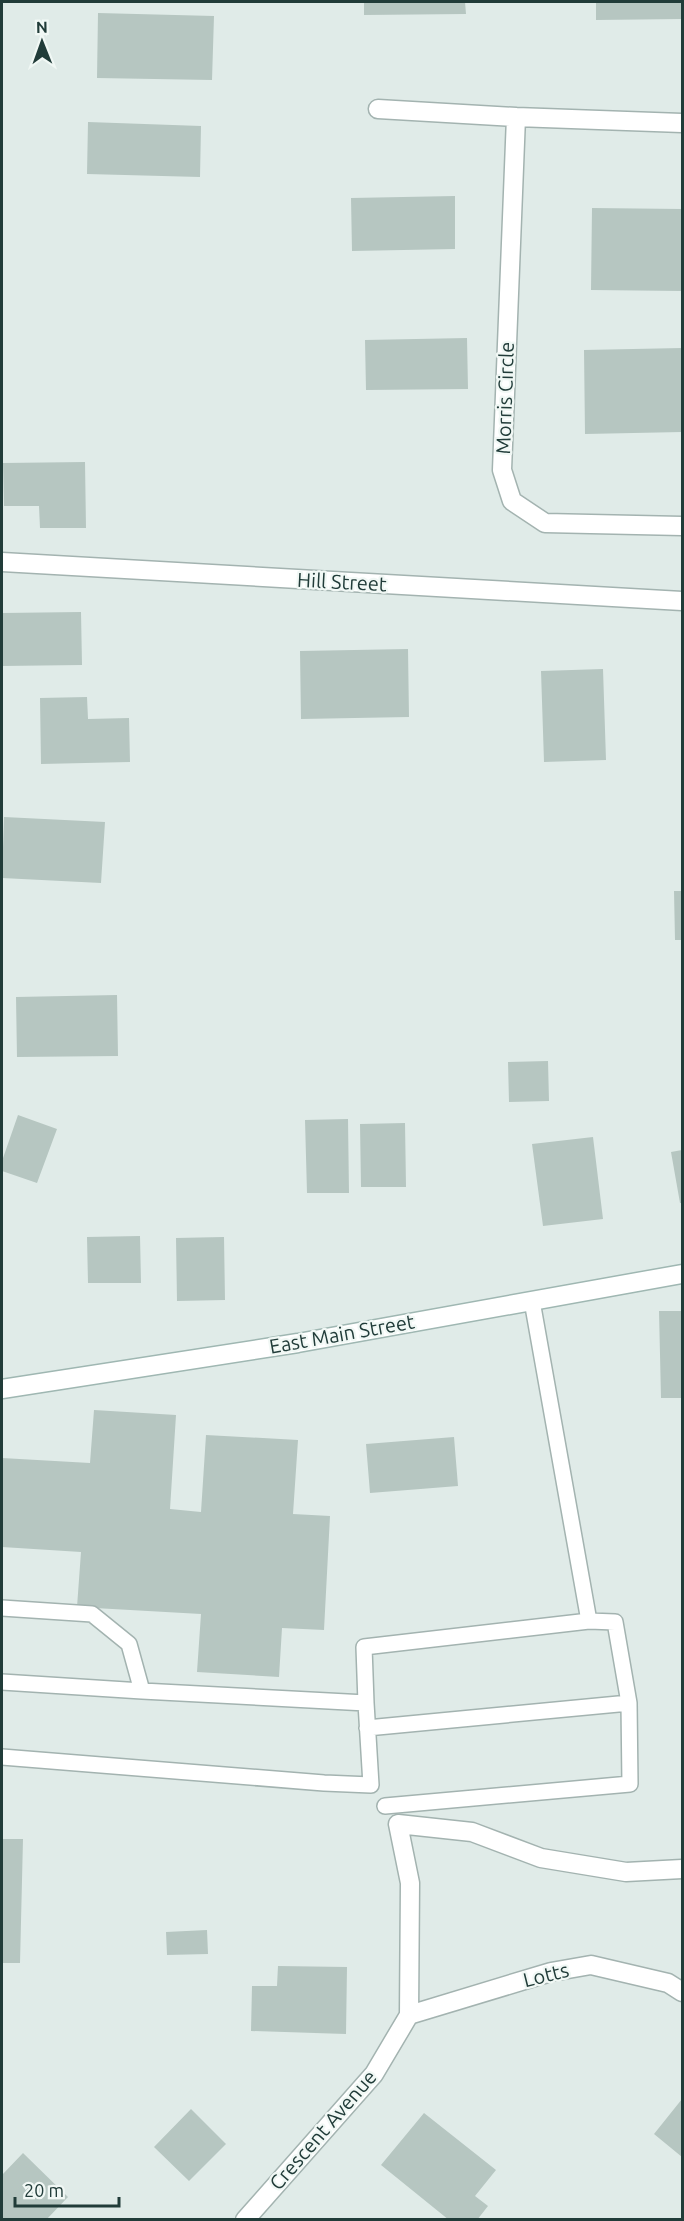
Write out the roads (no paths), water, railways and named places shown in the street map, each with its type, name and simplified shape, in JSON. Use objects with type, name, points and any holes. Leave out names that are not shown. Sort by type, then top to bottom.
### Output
[{"type":"street","points":[[378,109],[682,123]]},
{"type":"street","name":"Morris Circle","points":[[516,117],[502,470],[512,501],[545,523],[682,526]]},
{"type":"street","name":"Hill Street","points":[[2,562],[682,601]]},
{"type":"street","name":"East Main Street","points":[[2,1389],[298,1342],[682,1274]]},
{"type":"street","points":[[409,2015],[410,1883],[398,1824],[472,1832],[542,1858],[626,1872],[682,1869]]},
{"type":"street","name":"Lotts","points":[[409,2015],[551,1972],[591,1965],[669,1983],[682,1992]]},
{"type":"street","name":"Crescent Avenue","points":[[245,2220],[374,2074],[409,2015]]},
{"type":"lane","points":[[532,1301],[589,1621]]},
{"type":"lane","points":[[2,1608],[92,1614],[129,1644],[142,1691]]},
{"type":"lane","points":[[385,1806],[630,1784],[629,1703],[615,1622],[589,1621],[363,1647],[371,1785],[385,1806],[398,1824]]},
{"type":"lane","points":[[2,1682],[366,1703]]},
{"type":"lane","points":[[367,1728],[629,1703]]},
{"type":"lane","points":[[2,1757],[371,1785]]}]
